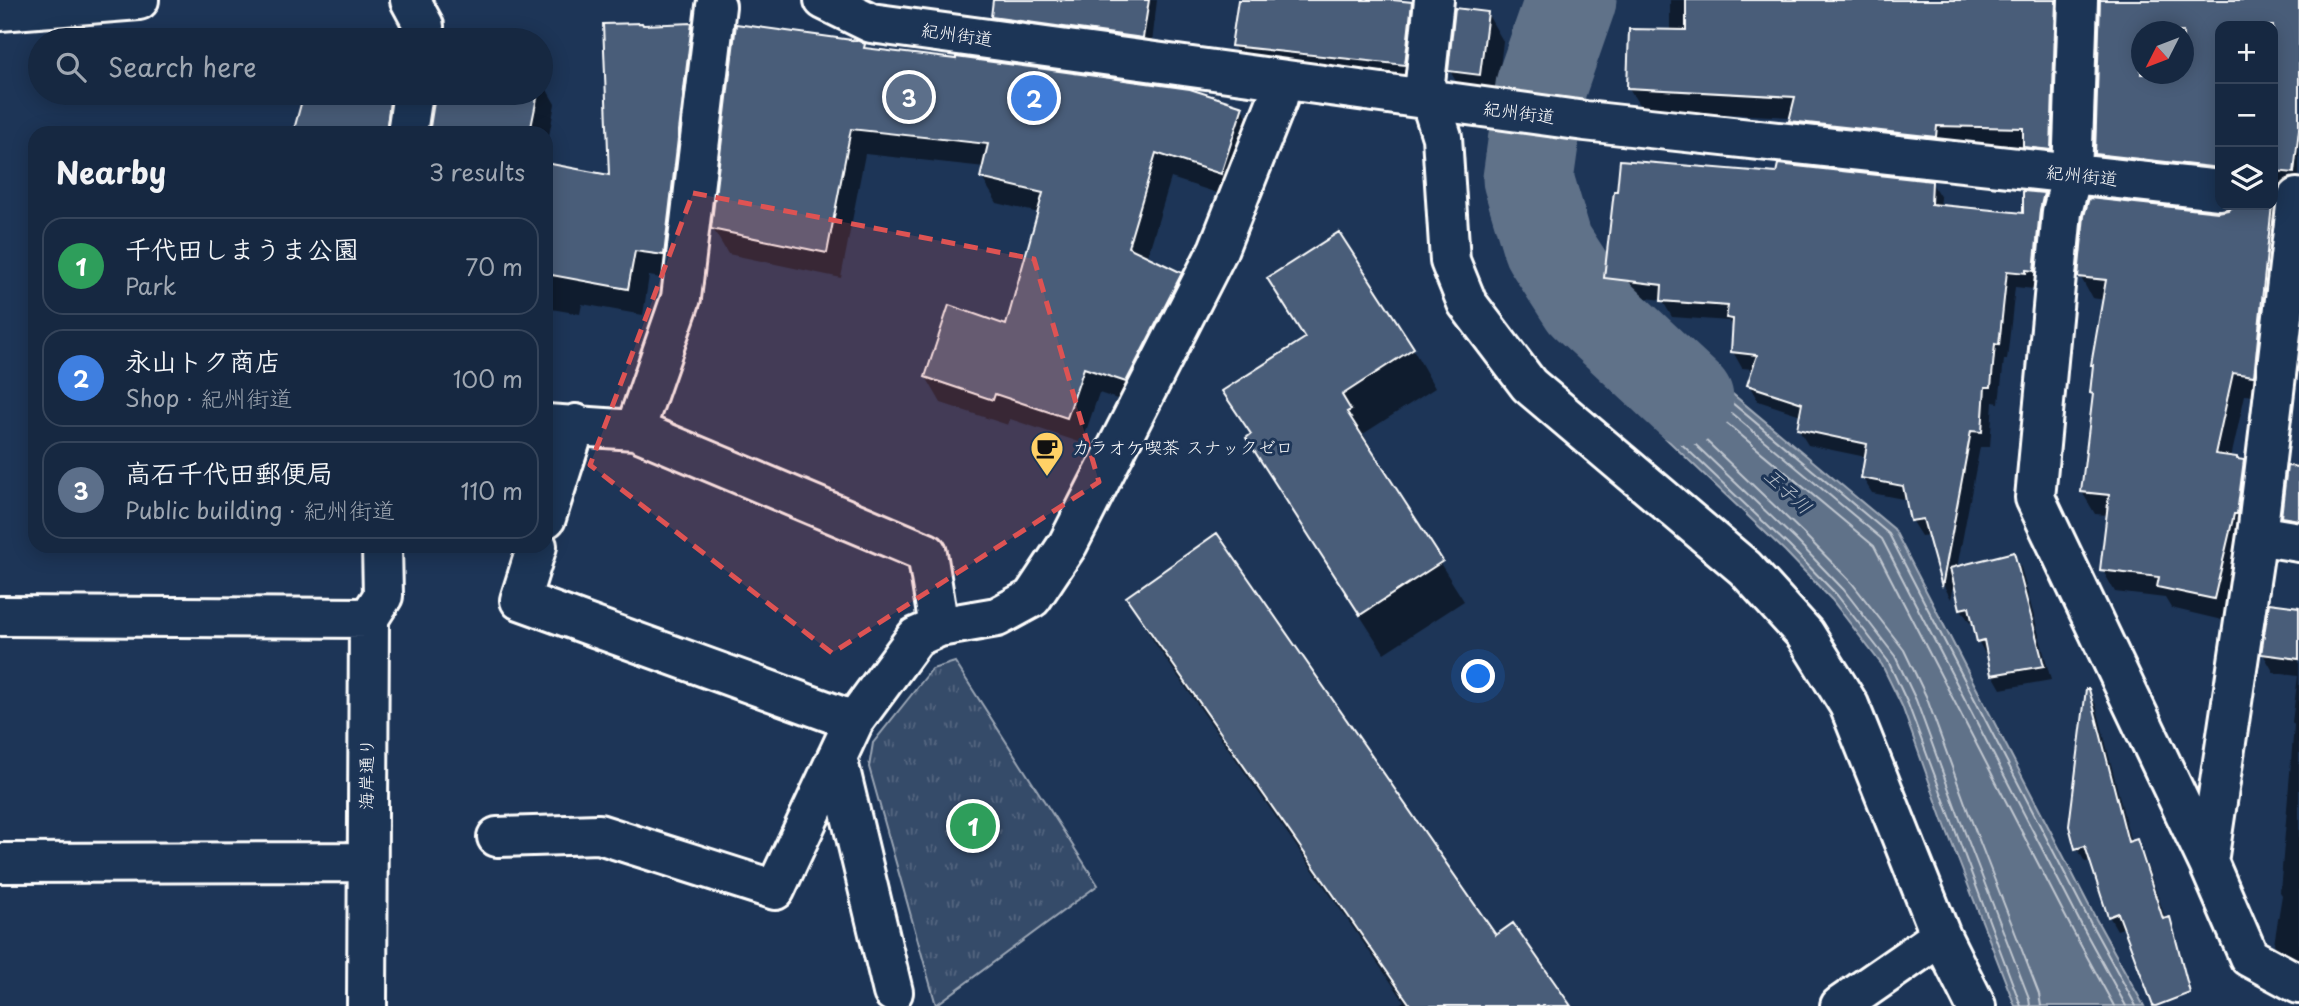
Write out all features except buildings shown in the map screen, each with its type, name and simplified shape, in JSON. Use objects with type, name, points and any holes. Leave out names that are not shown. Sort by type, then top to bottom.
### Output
[{"type":"street","points":[[0,11],[139,0]]},
{"type":"street","points":[[410,0],[424,28]]},
{"type":"street","name":"紀州街道","points":[[824,0],[871,23],[1432,102],[2215,189]]},
{"type":"street","points":[[1434,0],[1425,83],[1442,137],[1450,261],[1467,303],[1529,385],[1745,568],[1805,634],[1849,705],[1941,936],[1976,1006]]},
{"type":"street","points":[[2078,0],[2072,175],[2062,212],[2035,498],[2208,862],[2249,957],[2299,984]]},
{"type":"street","points":[[635,430],[681,298],[716,6]]},
{"type":"street","points":[[497,837],[599,834],[775,890],[854,722],[916,637],[939,627],[996,617],[1032,598],[1068,544],[1218,250],[1278,98],[1280,80]]},
{"type":"street","points":[[408,126],[411,105]]},
{"type":"street","points":[[2208,862],[2257,535],[2290,198]]},
{"type":"street","points":[[553,474],[561,424],[635,430],[927,553],[939,627]]},
{"type":"street","points":[[2257,535],[2299,542]]},
{"type":"street","name":"海岸通り","points":[[367,1006],[369,618],[383,596],[382,553]]},
{"type":"street","points":[[535,553],[520,600],[854,722]]},
{"type":"street","points":[[0,616],[369,618]]},
{"type":"street","points":[[837,757],[893,992]]},
{"type":"street","points":[[0,863],[367,862]]},
{"type":"street","points":[[1840,1006],[1941,936]]},
{"type":"highlighted area","points":[[693,193],[1034,259],[1099,482],[832,653],[590,465]]},
{"type":"green space","points":[[955,662],[1098,885],[936,1005],[869,767],[873,743],[932,669]]},
{"type":"water","points":[[1601,284],[1894,529],[2096,919],[2144,1006],[2015,1006],[1902,706],[1882,665],[1832,600],[1785,551],[1586,363]]},
{"type":"waterway","name":"王子川","points":[[1571,0],[1541,86],[1528,179],[1548,246],[1585,303],[1688,399]]},
{"type":"place","name":"高石千代田郵便局","points":[[909,97]]},
{"type":"place","name":"永山トク商店","points":[[1034,98]]},
{"type":"place","name":"カラオケ喫茶 スナックゼロ","points":[[1047,478]]},
{"type":"place","name":"千代田しまうま公園","points":[[973,826]]}]
